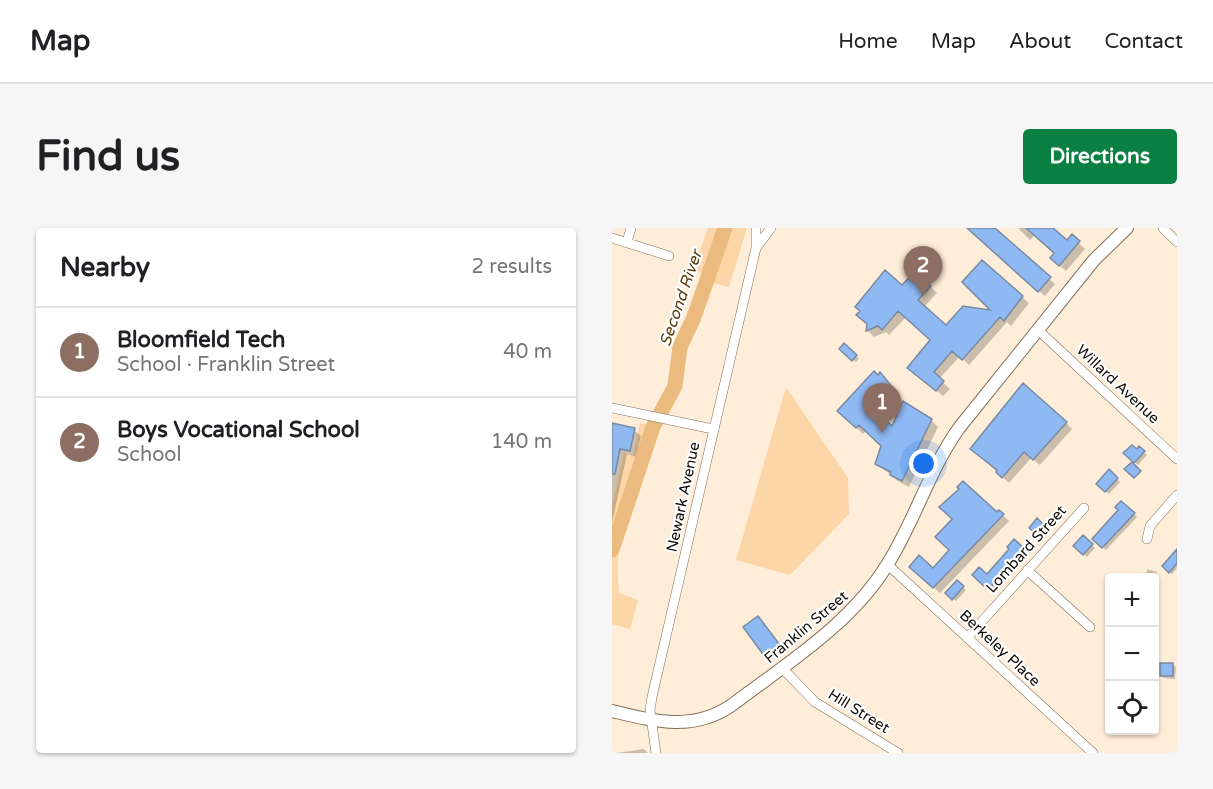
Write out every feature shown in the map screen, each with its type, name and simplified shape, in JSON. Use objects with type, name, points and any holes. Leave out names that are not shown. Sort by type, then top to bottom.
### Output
[{"type":"main road","name":"Franklin Street","points":[[612,711],[677,723],[711,717],[732,705],[852,610],[888,565],[944,448],[1095,260],[1127,228]]},
{"type":"street","points":[[627,242],[631,228]]},
{"type":"street","name":"Newark Avenue","points":[[656,753],[651,720],[652,697],[756,248],[756,228]]},
{"type":"street","name":"Newark Avenue","points":[[756,248],[771,228]]},
{"type":"street","points":[[1163,228],[1177,242]]},
{"type":"street","points":[[612,238],[669,256]]},
{"type":"street","name":"Willard Avenue","points":[[1038,330],[1177,459]]},
{"type":"street","points":[[612,408],[713,429]]},
{"type":"street","points":[[1147,539],[1150,526],[1177,495]]},
{"type":"street","name":"Lombard Street","points":[[967,638],[1084,508]]},
{"type":"street","name":"Berkeley Place","points":[[888,565],[1093,753]]},
{"type":"street","points":[[1027,570],[1090,627]]},
{"type":"street","name":"Hill Street","points":[[781,667],[814,702],[897,753]]},
{"type":"shaded area","points":[[708,228],[747,228],[729,287],[713,283],[694,268]]},
{"type":"shaded area","points":[[786,387],[848,478],[849,514],[790,575],[736,560]]},
{"type":"shaded area","points":[[640,423],[653,427],[627,509],[619,551],[619,593],[638,600],[630,629],[612,624],[612,506],[624,453],[633,456]]},
{"type":"building","points":[[967,228],[995,228],[1051,277],[1038,292]]},
{"type":"building","points":[[1026,228],[1053,228],[1067,240],[1072,234],[1080,241],[1059,266],[1050,258],[1054,253]]},
{"type":"building","points":[[982,260],[1023,296],[1004,321],[1000,317],[962,360],[952,351],[934,372],[944,381],[936,391],[907,368],[930,340],[898,311],[882,330],[878,326],[866,331],[867,324],[856,315],[860,311],[855,307],[885,270],[902,285],[916,270],[931,286],[918,300],[946,325],[963,306],[990,310],[962,282]]},
{"type":"building","points":[[844,343],[857,355],[852,361],[839,349]]},
{"type":"building","points":[[874,371],[878,375],[880,372],[893,388],[874,409],[892,426],[903,401],[932,419],[902,481],[875,464],[881,446],[859,425],[856,428],[837,411]]},
{"type":"building","points":[[1023,383],[1067,422],[1033,460],[1024,452],[1002,478],[996,472],[997,470],[970,449]]},
{"type":"building","points":[[612,423],[635,428],[630,451],[620,449],[615,474],[612,474]]},
{"type":"building","points":[[1132,445],[1137,449],[1139,446],[1145,451],[1134,463],[1123,453]]},
{"type":"building","points":[[1132,462],[1141,471],[1134,478],[1124,469]]},
{"type":"building","points":[[1109,469],[1118,478],[1105,492],[1096,484]]},
{"type":"building","points":[[963,481],[997,512],[999,510],[1004,514],[933,588],[909,567],[919,555],[933,568],[949,550],[935,537],[952,519],[939,507],[959,489],[957,487]]},
{"type":"building","points":[[1121,501],[1135,513],[1102,548],[1092,539],[1118,510],[1115,507]]},
{"type":"building","points":[[1037,518],[1044,525],[1036,534],[1029,528]]},
{"type":"building","points":[[1083,535],[1093,544],[1083,555],[1073,546]]},
{"type":"building","points":[[1014,539],[1025,549],[988,590],[972,575],[979,567],[987,574],[1009,549],[1007,547]]},
{"type":"building","points":[[1177,549],[1177,563],[1169,573],[1162,566]]},
{"type":"building","points":[[957,580],[964,586],[952,600],[945,593]]},
{"type":"building","points":[[758,616],[780,645],[765,657],[743,627]]},
{"type":"building","points":[[1160,663],[1173,663],[1173,676],[1160,676]]},
{"type":"waterway","name":"Second River","points":[[612,550],[653,427],[675,386],[680,347],[694,317],[725,228]]},
{"type":"place","name":"Boys Vocational School","points":[[923,296]]},
{"type":"place","name":"Bloomfield Tech","points":[[882,433]]}]
